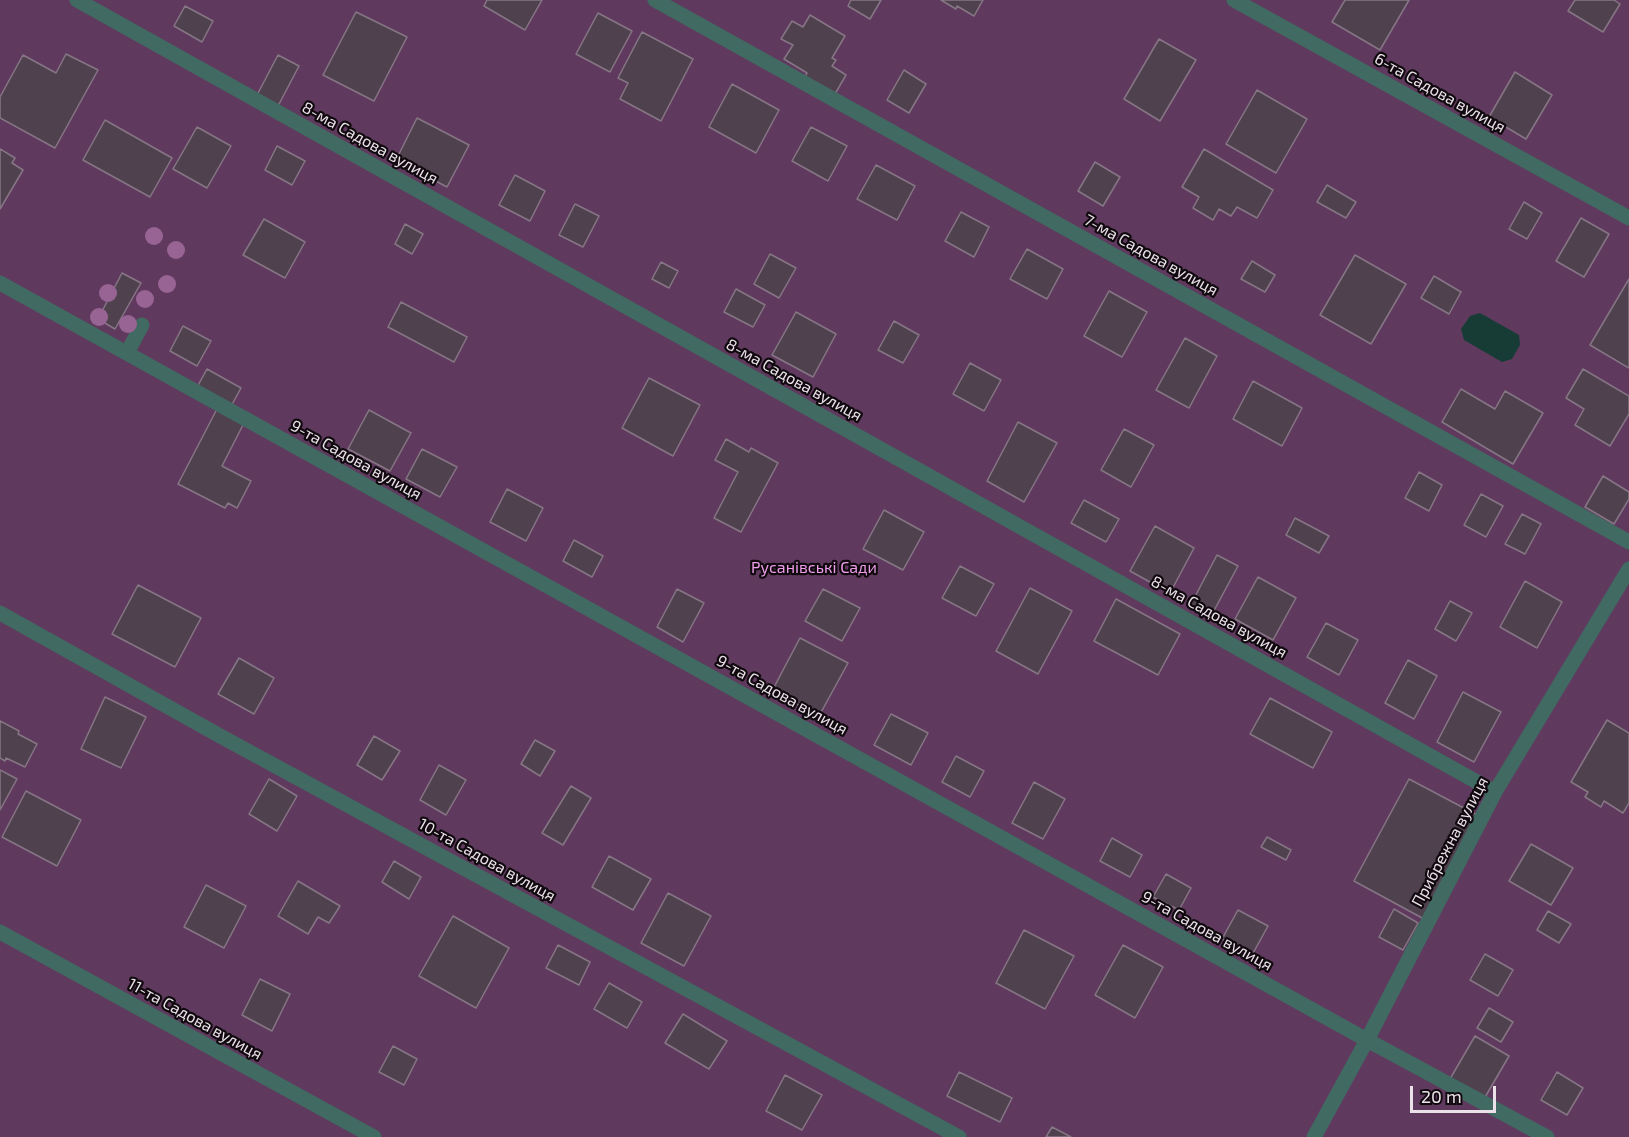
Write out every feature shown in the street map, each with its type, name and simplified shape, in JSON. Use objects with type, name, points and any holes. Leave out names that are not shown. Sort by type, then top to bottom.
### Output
[{"type":"street","name":"8-ма Садова вулиця","points":[[77,0],[1495,792]]},
{"type":"street","name":"7-ма Садова вулиця","points":[[655,0],[1629,542]]},
{"type":"street","name":"6-та Садова вулиця","points":[[1234,0],[1629,218]]},
{"type":"street","name":"9-та Садова вулиця","points":[[0,283],[1546,1137]]},
{"type":"street","points":[[127,353],[142,325]]},
{"type":"street","name":"Прибрежна вулиця","points":[[1314,1137],[1367,1040],[1495,792],[1629,569]]},
{"type":"street","name":"10-та Садова вулиця","points":[[0,613],[222,737],[958,1137]]},
{"type":"street","name":"11-та Садова вулиця","points":[[0,932],[374,1137]]},
{"type":"green space","name":"Русанівські Сади","points":[[0,0],[1629,0],[1629,1137],[0,1137]]},
{"type":"shaded area","points":[[1480,313],[1519,335],[1520,345],[1512,359],[1502,362],[1464,340],[1461,329],[1470,316]]},
{"type":"building","points":[[487,0],[542,0],[525,30],[484,6]]},
{"type":"building","points":[[851,0],[881,0],[870,19],[848,6]]},
{"type":"building","points":[[941,0],[983,0],[974,16]]},
{"type":"building","points":[[1345,0],[1409,0],[1380,50],[1332,22]]},
{"type":"building","points":[[1575,0],[1614,0],[1620,4],[1603,32],[1568,11]]},
{"type":"building","points":[[185,6],[213,21],[202,42],[174,26]]},
{"type":"building","points":[[356,12],[407,37],[374,101],[323,75]]},
{"type":"building","points":[[598,13],[632,31],[610,72],[576,54]]},
{"type":"building","points":[[810,15],[845,36],[832,58],[836,60],[832,66],[846,75],[835,94],[804,79],[807,73],[784,59],[793,45],[781,39],[792,21],[803,27]]},
{"type":"building","points":[[642,32],[693,59],[661,121],[620,99],[628,83],[618,78]]},
{"type":"building","points":[[1159,39],[1196,60],[1160,121],[1124,99]]},
{"type":"building","points":[[66,54],[98,70],[55,148],[0,118],[0,97],[23,55],[56,73]]},
{"type":"building","points":[[278,55],[299,66],[278,106],[257,95]]},
{"type":"building","points":[[904,70],[926,84],[909,113],[887,100]]},
{"type":"building","points":[[1515,72],[1552,95],[1526,139],[1489,117]]},
{"type":"building","points":[[732,84],[779,110],[756,153],[709,127]]},
{"type":"building","points":[[1257,90],[1307,119],[1276,173],[1226,144]]},
{"type":"building","points":[[417,118],[469,145],[447,187],[396,160]]},
{"type":"building","points":[[105,120],[172,158],[150,197],[83,160]]},
{"type":"building","points":[[197,127],[231,146],[207,188],[173,169]]},
{"type":"building","points":[[811,127],[847,146],[828,181],[792,161]]},
{"type":"building","points":[[277,146],[305,161],[292,185],[265,170]]},
{"type":"building","points":[[0,149],[15,158],[12,163],[23,170],[0,209]]},
{"type":"building","points":[[1204,149],[1273,190],[1257,218],[1237,207],[1231,216],[1219,209],[1213,220],[1193,208],[1199,197],[1182,187]]},
{"type":"building","points":[[1095,162],[1120,177],[1103,206],[1078,191]]},
{"type":"building","points":[[876,165],[915,186],[897,220],[857,199]]},
{"type":"building","points":[[515,175],[545,191],[530,221],[499,205]]},
{"type":"building","points":[[1327,185],[1356,202],[1346,218],[1317,202]]},
{"type":"building","points":[[1524,202],[1542,213],[1527,239],[1509,229]]},
{"type":"building","points":[[575,204],[599,216],[583,247],[559,235]]},
{"type":"building","points":[[961,212],[989,227],[974,257],[945,241]]},
{"type":"building","points":[[1581,218],[1609,234],[1584,277],[1556,261]]},
{"type":"building","points":[[264,219],[305,242],[285,278],[243,255]]},
{"type":"building","points":[[405,224],[423,234],[412,254],[395,244]]},
{"type":"building","points":[[1027,249],[1063,269],[1047,299],[1010,279]]},
{"type":"building","points":[[770,254],[796,268],[779,298],[754,284]]},
{"type":"building","points":[[1355,255],[1406,284],[1371,344],[1320,315]]},
{"type":"building","points":[[1252,261],[1275,275],[1265,292],[1241,279]]},
{"type":"building","points":[[661,262],[678,271],[669,288],[652,279]]},
{"type":"building","points":[[122,273],[141,283],[115,329],[98,319]]},
{"type":"building","points":[[1434,276],[1461,292],[1449,314],[1421,298]]},
{"type":"building","points":[[1629,279],[1629,368],[1590,345]]},
{"type":"building","points":[[736,289],[765,305],[753,327],[724,312]]},
{"type":"building","points":[[1109,291],[1147,312],[1122,357],[1084,336]]},
{"type":"building","points":[[401,302],[467,337],[454,362],[388,327]]},
{"type":"building","points":[[796,312],[836,334],[813,377],[772,355]]},
{"type":"building","points":[[894,321],[919,335],[903,363],[878,350]]},
{"type":"building","points":[[183,326],[211,341],[197,366],[170,351]]},
{"type":"building","points":[[1185,338],[1217,356],[1189,408],[1156,390]]},
{"type":"building","points":[[970,363],[1001,380],[984,411],[953,394]]},
{"type":"building","points":[[207,369],[241,388],[230,408],[196,389]]},
{"type":"building","points":[[1583,369],[1629,396],[1629,414],[1610,446],[1575,425],[1584,409],[1566,398]]},
{"type":"building","points":[[649,378],[700,405],[673,456],[622,428]]},
{"type":"building","points":[[1253,381],[1302,408],[1282,446],[1233,419]]},
{"type":"building","points":[[1461,389],[1495,409],[1505,391],[1543,413],[1513,464],[1442,422]]},
{"type":"building","points":[[217,409],[244,423],[222,466],[251,481],[237,508],[228,503],[225,508],[178,484]]},
{"type":"building","points":[[369,410],[411,433],[390,471],[348,449]]},
{"type":"building","points":[[1018,422],[1057,443],[1024,502],[987,481]]},
{"type":"building","points":[[1124,429],[1154,445],[1131,487],[1101,470]]},
{"type":"building","points":[[726,439],[749,452],[751,448],[778,463],[741,532],[714,518],[738,472],[715,460]]},
{"type":"building","points":[[422,449],[457,467],[440,497],[406,479]]},
{"type":"building","points":[[1419,472],[1442,485],[1429,511],[1405,498]]},
{"type":"building","points":[[1603,476],[1629,492],[1629,499],[1614,524],[1585,507]]},
{"type":"building","points":[[507,489],[543,508],[526,541],[490,522]]},
{"type":"building","points":[[1481,494],[1503,506],[1486,537],[1464,525]]},
{"type":"building","points":[[1084,500],[1119,519],[1106,542],[1071,523]]},
{"type":"building","points":[[884,510],[924,532],[903,570],[863,549]]},
{"type":"building","points":[[1522,514],[1541,524],[1525,554],[1505,544]]},
{"type":"building","points":[[1295,518],[1329,536],[1319,553],[1286,535]]},
{"type":"building","points":[[1155,526],[1194,548],[1170,593],[1130,571]]},
{"type":"building","points":[[574,540],[603,556],[592,577],[563,561]]},
{"type":"building","points":[[1217,555],[1238,566],[1210,618],[1190,606]]},
{"type":"building","points":[[960,566],[994,584],[976,616],[942,598]]},
{"type":"building","points":[[1258,577],[1296,598],[1273,640],[1235,619]]},
{"type":"building","points":[[1525,581],[1562,602],[1537,648],[1500,627]]},
{"type":"building","points":[[138,585],[201,618],[175,667],[112,634]]},
{"type":"building","points":[[1030,588],[1072,611],[1038,674],[996,651]]},
{"type":"building","points":[[677,589],[704,603],[683,642],[657,627]]},
{"type":"building","points":[[823,589],[860,608],[842,641],[805,621]]},
{"type":"building","points":[[1116,599],[1180,634],[1158,675],[1094,641]]},
{"type":"building","points":[[1450,601],[1472,613],[1456,641],[1435,629]]},
{"type":"building","points":[[1326,623],[1358,640],[1339,675],[1307,657]]},
{"type":"building","points":[[800,638],[848,663],[819,716],[772,691]]},
{"type":"building","points":[[239,658],[274,678],[254,714],[218,694]]},
{"type":"building","points":[[1408,660],[1437,676],[1414,719],[1385,703]]},
{"type":"building","points":[[1463,692],[1501,712],[1474,762],[1437,742]]},
{"type":"building","points":[[105,697],[146,717],[121,768],[81,749]]},
{"type":"building","points":[[1270,698],[1332,732],[1313,768],[1250,734]]},
{"type":"building","points":[[891,714],[928,733],[911,765],[874,745]]},
{"type":"building","points":[[1607,720],[1629,733],[1629,803],[1623,813],[1604,801],[1601,807],[1585,797],[1588,792],[1571,782]]},
{"type":"building","points":[[0,721],[37,744],[25,767],[6,758],[5,761],[0,758]]},
{"type":"building","points":[[374,736],[400,751],[382,780],[357,765]]},
{"type":"building","points":[[535,740],[555,751],[540,776],[521,764]]},
{"type":"building","points":[[956,756],[984,771],[970,797],[942,782]]},
{"type":"building","points":[[439,765],[466,780],[446,815],[420,800]]},
{"type":"building","points":[[0,770],[17,779],[0,810]]},
{"type":"building","points":[[269,779],[297,796],[277,831],[249,814]]},
{"type":"building","points":[[1409,779],[1479,816],[1424,919],[1354,881]]},
{"type":"building","points":[[1034,782],[1065,799],[1043,839],[1012,823]]},
{"type":"building","points":[[571,786],[591,798],[563,845],[542,833]]},
{"type":"building","points":[[26,791],[81,820],[57,866],[2,837]]},
{"type":"building","points":[[1267,837],[1291,850],[1286,860],[1261,847]]},
{"type":"building","points":[[1112,838],[1142,855],[1130,877],[1100,861]]},
{"type":"building","points":[[1531,844],[1573,868],[1551,905],[1509,881]]},
{"type":"building","points":[[609,856],[651,879],[633,910],[592,887]]},
{"type":"building","points":[[394,861],[421,877],[409,899],[382,882]]},
{"type":"building","points":[[1166,874],[1191,888],[1179,910],[1153,897]]},
{"type":"building","points":[[298,881],[340,906],[329,923],[318,917],[308,934],[278,916]]},
{"type":"building","points":[[206,885],[246,906],[224,948],[184,927]]},
{"type":"building","points":[[668,893],[711,916],[684,966],[641,943]]},
{"type":"building","points":[[1394,909],[1418,923],[1403,950],[1379,937]]},
{"type":"building","points":[[1238,910],[1268,926],[1252,955],[1222,939]]},
{"type":"building","points":[[1548,911],[1571,924],[1559,943],[1537,930]]},
{"type":"building","points":[[453,916],[509,948],[476,1008],[419,976]]},
{"type":"building","points":[[1024,930],[1074,956],[1045,1009],[996,983]]},
{"type":"building","points":[[558,945],[590,962],[579,985],[546,968]]},
{"type":"building","points":[[1123,945],[1163,967],[1135,1018],[1095,995]]},
{"type":"building","points":[[1485,954],[1513,970],[1498,996],[1470,980]]},
{"type":"building","points":[[260,979],[290,994],[272,1031],[242,1015]]},
{"type":"building","points":[[609,983],[642,1002],[627,1028],[594,1009]]},
{"type":"building","points":[[1489,1008],[1513,1022],[1501,1042],[1477,1028]]},
{"type":"building","points":[[683,1014],[727,1041],[709,1069],[665,1043]]},
{"type":"building","points":[[1475,1036],[1509,1056],[1484,1099],[1450,1079]]},
{"type":"building","points":[[393,1046],[417,1059],[404,1085],[379,1072]]},
{"type":"building","points":[[959,1072],[1012,1098],[1000,1122],[947,1096]]},
{"type":"building","points":[[1557,1072],[1583,1088],[1567,1115],[1541,1100]]},
{"type":"building","points":[[785,1075],[822,1095],[802,1130],[766,1111]]},
{"type":"building","points":[[1052,1127],[1071,1137],[1046,1137]]}]
